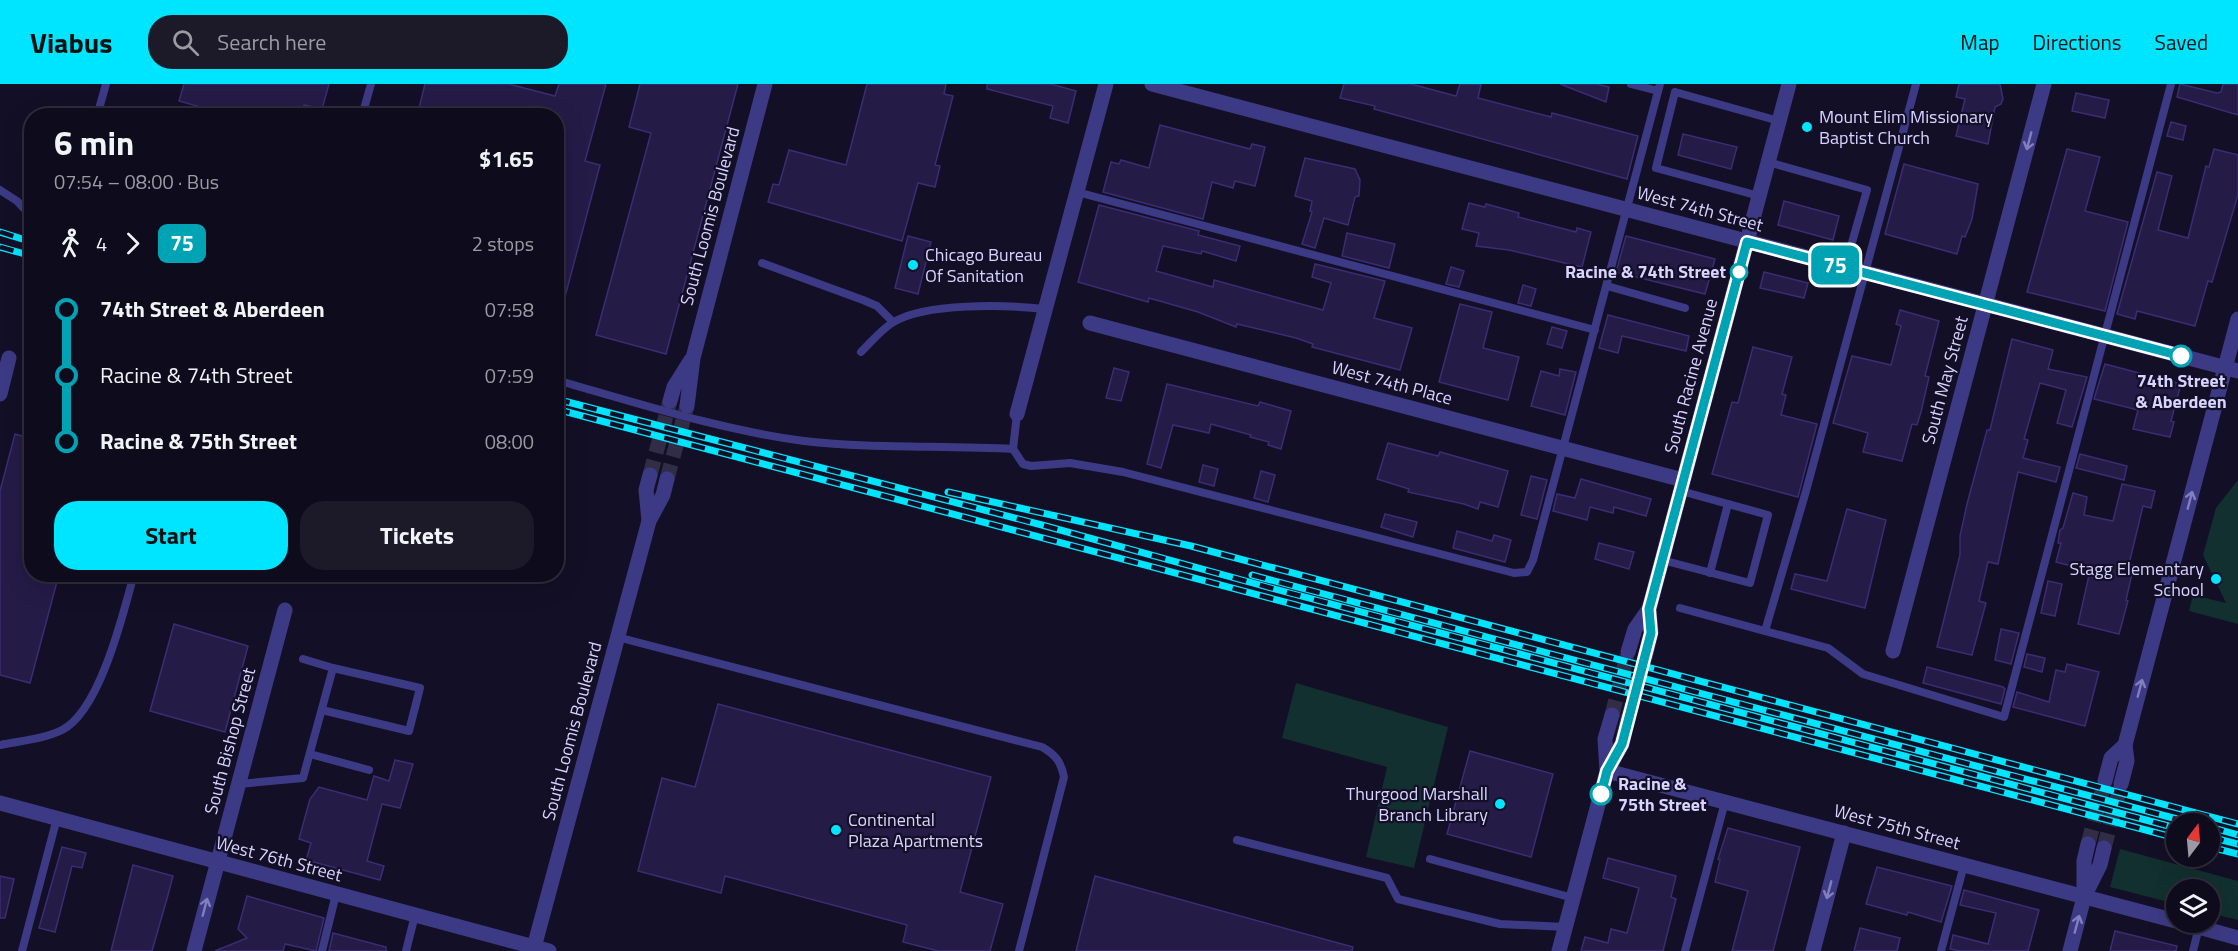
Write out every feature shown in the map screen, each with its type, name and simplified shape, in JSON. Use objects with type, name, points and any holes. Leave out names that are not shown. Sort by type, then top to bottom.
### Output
[{"type":"street","name":"South Loomis Boulevard","points":[[687,406],[693,358],[765,84]]},
{"type":"street","points":[[1017,414],[1106,84]]},
{"type":"street","name":"West 74th Street","points":[[1152,84],[2231,370]]},
{"type":"street","name":"South Racine Avenue","points":[[1645,657],[1651,633],[1649,609],[1789,84]]},
{"type":"street","name":"South May Street","points":[[1893,651],[2044,84]]},
{"type":"street","points":[[2121,784],[2127,762],[2125,745],[2231,370],[2238,319]]},
{"type":"street","name":"West 74th Place","points":[[1090,323],[1564,449],[1682,486]]},
{"type":"street","points":[[0,394],[9,358]]},
{"type":"street","name":"South Loomis Boulevard","points":[[670,401],[674,387],[693,358]]},
{"type":"street","name":"South Loomis Boulevard","points":[[649,521],[646,490],[650,475]]},
{"type":"street","name":"South Loomis Boulevard","points":[[538,950],[617,637],[649,521],[663,495],[667,480]]},
{"type":"street","name":"South Racine Avenue","points":[[1629,652],[1635,629],[1649,609]]},
{"type":"street","name":"South Bishop Street","points":[[194,951],[285,610]]},
{"type":"street","points":[[1607,771],[1605,739],[1612,715]]},
{"type":"street","points":[[1559,951],[1607,771],[1622,744],[1628,719]]},
{"type":"street","points":[[2105,781],[2111,758],[2125,745]]},
{"type":"street","name":"West 75th Street","points":[[1607,771],[2166,919]]},
{"type":"street","name":"West 76th Street","points":[[0,803],[538,950]]},
{"type":"street","points":[[1813,951],[1844,833]]},
{"type":"street","points":[[2084,897],[2084,861],[2088,844]]},
{"type":"street","points":[[2070,951],[2084,897],[2100,865],[2104,848]]},
{"type":"street","name":"West 75th Street","points":[[2220,933],[2238,938]]},
{"type":"lane","points":[[99,108],[106,84]]},
{"type":"lane","points":[[364,108],[370,84]]},
{"type":"lane","points":[[1017,414],[1013,449],[1018,459],[1031,466],[1070,463],[1123,472],[1522,573],[1527,572],[1533,560],[1564,449],[1659,88],[1631,84]]},
{"type":"lane","points":[[1765,631],[1806,491],[1916,84]]},
{"type":"lane","points":[[1680,608],[1828,648],[1863,674],[2004,717],[2171,84]]},
{"type":"lane","points":[[1759,196],[1656,168],[1675,92],[1779,121]]},
{"type":"lane","points":[[1768,162],[1867,190],[1845,267]]},
{"type":"lane","points":[[0,190],[24,208]]},
{"type":"lane","points":[[1077,192],[1595,330]]},
{"type":"lane","points":[[762,262],[877,306],[893,322]]},
{"type":"lane","points":[[1606,286],[1685,308]]},
{"type":"lane","points":[[861,352],[893,322],[925,313],[987,305],[1045,309]]},
{"type":"lane","points":[[564,382],[664,410],[789,439],[1013,449]]},
{"type":"lane","points":[[1662,560],[1750,584],[1768,515],[1728,504],[1682,486]]},
{"type":"lane","points":[[1710,573],[1728,504]]},
{"type":"lane","points":[[0,745],[64,730],[88,705],[111,652],[132,582]]},
{"type":"lane","points":[[617,637],[1030,744],[1053,753],[1062,764],[1064,777],[1019,951]]},
{"type":"lane","points":[[303,659],[420,688],[409,732],[322,710]]},
{"type":"lane","points":[[238,784],[303,778],[333,668]]},
{"type":"lane","points":[[310,754],[369,770]]},
{"type":"lane","points":[[1685,951],[1725,802]]},
{"type":"lane","points":[[22,951],[57,819]]},
{"type":"lane","points":[[1237,840],[1387,878],[1398,899],[1500,924],[1566,927]]},
{"type":"lane","points":[[1430,860],[1573,898]]},
{"type":"lane","points":[[1941,951],[1964,865]]},
{"type":"lane","points":[[322,951],[336,894]]},
{"type":"lane","points":[[405,951],[415,915]]},
{"type":"lane","points":[[2193,951],[2198,933]]},
{"type":"green space","points":[[2238,480],[2238,624],[2189,611],[2193,595],[2226,603],[2203,555],[2216,508]]},
{"type":"green space","points":[[1296,683],[1448,727],[1414,868],[1366,857],[1387,767],[1282,738]]},
{"type":"green space","points":[[2120,849],[2166,861],[2166,867],[2186,867],[2238,881],[2238,920],[2220,916],[2220,879],[2166,879],[2166,901],[2110,887]]},
{"type":"building","points":[[184,84],[329,84],[322,108],[304,105],[303,108],[204,108],[179,101]]},
{"type":"building","points":[[425,84],[509,84],[555,96],[559,84],[606,84],[585,161],[600,165],[564,301],[564,108],[419,108]]},
{"type":"building","points":[[640,84],[738,84],[666,354],[596,335],[651,133],[629,127]]},
{"type":"building","points":[[867,84],[946,84],[944,94],[953,96],[935,165],[940,166],[935,187],[918,183],[902,241],[768,202],[773,184],[779,185],[789,150],[846,165]]},
{"type":"building","points":[[987,84],[1051,84],[1076,91],[1068,123],[1050,118],[1053,106],[987,89]]},
{"type":"building","points":[[1344,84],[1411,84],[1456,96],[1460,84],[1481,84],[1478,98],[1551,117],[1552,113],[1638,136],[1627,179],[1374,109],[1375,106],[1340,98]]},
{"type":"building","points":[[1560,84],[1597,84],[1609,87],[1606,102]]},
{"type":"building","points":[[1959,84],[2000,84],[2003,99],[2001,104],[1995,107],[1988,144],[1956,136],[1965,99],[1956,97]]},
{"type":"building","points":[[2180,84],[2217,93],[2221,92],[2223,84],[2238,84],[2238,115],[2177,97]]},
{"type":"building","points":[[2076,93],[2109,100],[2105,118],[2072,111]]},
{"type":"building","points":[[2171,122],[2186,126],[2183,140],[2167,136]]},
{"type":"building","points":[[1160,125],[1250,149],[1252,144],[1265,147],[1255,186],[1235,181],[1233,188],[1212,182],[1203,219],[1103,192],[1111,162],[1119,164],[1121,160],[1149,168]]},
{"type":"building","points":[[1683,134],[1737,147],[1731,169],[1678,155]]},
{"type":"building","points":[[2067,149],[2100,157],[2085,211],[2128,222],[2105,311],[2027,292]]},
{"type":"building","points":[[2214,149],[2238,155],[2238,195],[2212,282],[2208,281],[2195,326],[2137,311],[2135,319],[2117,314],[2157,172],[2172,176],[2158,230],[2188,238],[2206,166],[2209,167]]},
{"type":"building","points":[[1305,158],[1355,169],[1360,180],[1359,196],[1355,197],[1348,225],[1324,218],[1315,248],[1302,244],[1312,212],[1310,211],[1312,201],[1295,196]]},
{"type":"building","points":[[1904,164],[1978,184],[1972,219],[1965,237],[1962,236],[1957,254],[1885,234]]},
{"type":"building","points":[[1784,201],[1839,216],[1833,240],[1778,225]]},
{"type":"building","points":[[1469,203],[1485,207],[1486,204],[1519,213],[1518,217],[1576,232],[1577,228],[1591,232],[1582,267],[1509,250],[1476,246],[1479,233],[1462,229]]},
{"type":"building","points":[[1099,205],[1199,231],[1198,235],[1240,246],[1236,261],[1202,251],[1201,254],[1163,246],[1156,271],[1213,287],[1214,280],[1323,310],[1331,283],[1312,277],[1315,264],[1385,281],[1374,318],[1412,328],[1400,370],[1312,347],[1313,344],[1296,338],[1237,324],[1236,327],[1198,312],[1149,298],[1148,302],[1078,282]]},
{"type":"building","points":[[1347,233],[1395,244],[1389,268],[1342,256]]},
{"type":"building","name":"Chicago Bureau Of Sanitation","points":[[908,236],[931,242],[918,294],[895,288]]},
{"type":"building","points":[[1626,236],[1715,259],[1705,294],[1616,272]]},
{"type":"building","points":[[1451,267],[1464,271],[1459,287],[1446,284]]},
{"type":"building","points":[[1764,272],[1808,283],[1804,298],[1760,288]]},
{"type":"building","points":[[1523,285],[1536,289],[1531,306],[1518,303]]},
{"type":"building","points":[[1460,304],[1492,312],[1483,348],[1519,357],[1508,400],[1439,382]]},
{"type":"building","points":[[1900,310],[1939,321],[1925,376],[1929,377],[1921,412],[1917,425],[1912,424],[1902,461],[1863,452],[1868,433],[1833,423],[1852,356],[1891,365],[1901,326],[1896,324]]},
{"type":"building","points":[[1608,315],[1689,336],[1686,351],[1622,336],[1618,353],[1599,348]]},
{"type":"building","points":[[1552,327],[1567,331],[1562,348],[1547,344]]},
{"type":"building","points":[[2012,339],[2053,350],[2048,369],[2087,377],[2072,427],[2057,423],[2066,390],[2040,383],[2024,439],[2028,440],[2023,458],[2060,467],[2056,482],[2018,472],[1998,564],[1988,562],[1979,601],[1986,603],[1972,655],[1937,647],[1960,555],[1960,536],[1967,504],[1987,430],[1990,430]]},
{"type":"building","points":[[1753,347],[1792,357],[1782,394],[1786,395],[1781,415],[1817,424],[1798,497],[1712,474],[1732,402],[1738,403]]},
{"type":"building","points":[[2105,364],[2181,384],[2171,421],[2174,422],[2170,437],[2133,429],[2138,410],[2094,399]]},
{"type":"building","points":[[1114,368],[1129,372],[1121,401],[1106,398]]},
{"type":"building","points":[[1560,369],[1576,372],[1565,415],[1531,406],[1541,371],[1559,376]]},
{"type":"building","points":[[1167,384],[1258,406],[1260,402],[1291,411],[1281,449],[1268,445],[1269,442],[1250,437],[1251,435],[1211,424],[1209,433],[1173,425],[1161,468],[1147,464]]},
{"type":"building","points":[[15,434],[24,437],[24,582],[57,582],[30,683],[0,675],[0,491]]},
{"type":"building","points":[[1388,443],[1438,456],[1440,452],[1508,471],[1498,507],[1480,502],[1478,509],[1408,492],[1409,489],[1377,479]]},
{"type":"building","points":[[2080,454],[2127,466],[2124,480],[2076,468]]},
{"type":"building","points":[[1203,465],[1218,469],[1214,486],[1199,482]]},
{"type":"building","points":[[1261,471],[1275,475],[1268,502],[1254,498]]},
{"type":"building","points":[[1531,476],[1547,480],[1537,519],[1521,515]]},
{"type":"building","points":[[1581,479],[1651,499],[1646,516],[1614,507],[1613,513],[1590,507],[1587,520],[1553,511],[1557,494],[1575,498]]},
{"type":"building","points":[[2122,484],[2155,491],[2151,508],[2143,506],[2129,564],[2134,565],[2119,634],[2078,624],[2090,571],[2056,562],[2061,543],[2058,543],[2060,530],[2063,528],[2073,493],[2087,497],[2084,515],[2113,521]]},
{"type":"building","points":[[1847,509],[1886,520],[1865,608],[1791,589],[1795,574],[1827,581]]},
{"type":"building","points":[[1385,514],[1417,522],[1413,537],[1381,527]]},
{"type":"building","points":[[1457,531],[1492,541],[1494,535],[1511,540],[1505,562],[1453,548]]},
{"type":"building","points":[[1599,543],[1634,552],[1629,569],[1595,559]]},
{"type":"building","points":[[2048,581],[2062,584],[2055,616],[2041,613]]},
{"type":"building","points":[[174,624],[248,646],[225,732],[150,711]]},
{"type":"building","points":[[2001,629],[2019,633],[2011,664],[1995,660]]},
{"type":"building","points":[[2027,654],[2045,658],[2042,672],[2024,667]]},
{"type":"building","points":[[2067,664],[2099,672],[2085,726],[2013,707],[2017,692],[2049,702],[2056,670],[2065,672]]},
{"type":"building","points":[[1927,667],[2003,687],[2005,689],[2001,704],[1923,683]]},
{"type":"building","name":"Continental Plaza Apartments","points":[[718,704],[991,777],[960,892],[1003,904],[990,951],[938,951],[903,942],[907,925],[725,876],[721,893],[638,871],[662,778],[695,787]]},
{"type":"building","name":"Thurgood Marshall Branch Library","points":[[1470,751],[1553,774],[1531,857],[1447,834]]},
{"type":"building","points":[[395,760],[413,764],[400,808],[382,804],[367,861],[384,866],[380,880],[306,860],[311,843],[299,839],[310,799],[319,787],[367,800],[374,776],[389,781]]},
{"type":"building","points":[[1728,828],[1800,847],[1773,951],[1732,951],[1748,891],[1715,882],[1720,860],[1718,859]]},
{"type":"building","points":[[62,847],[86,853],[82,868],[72,866],[55,932],[39,928]]},
{"type":"building","points":[[1608,858],[1676,876],[1671,897],[1676,899],[1663,951],[1581,951],[1585,937],[1608,943],[1611,929],[1627,933],[1639,888],[1603,878]]},
{"type":"building","points":[[133,865],[173,876],[152,951],[111,951]]},
{"type":"building","points":[[1877,867],[1952,886],[1941,922],[1908,912],[1907,915],[1866,904]]},
{"type":"building","points":[[0,876],[14,879],[5,918],[0,918]]},
{"type":"building","points":[[1095,876],[1353,947],[1352,951],[1076,951]]},
{"type":"building","points":[[1964,890],[2039,910],[2028,951],[1950,949],[1953,935],[1988,944],[1996,913],[1960,905]]},
{"type":"building","points":[[247,896],[324,918],[316,951],[285,944],[283,951],[215,951],[247,938],[238,929]]},
{"type":"building","points":[[1860,928],[1900,938],[1897,951],[1854,951]]},
{"type":"building","points":[[2115,931],[2177,946],[2176,951],[2110,951]]},
{"type":"building","points":[[333,933],[386,947],[386,951],[329,951]]},
{"type":"tunnel","points":[[650,475],[670,401]]},
{"type":"tunnel","points":[[667,479],[687,406]]},
{"type":"tunnel","points":[[1612,715],[1628,652]]},
{"type":"tunnel","points":[[1628,719],[1645,657]]},
{"type":"tunnel","points":[[2088,844],[2105,781]]},
{"type":"tunnel","points":[[2104,848],[2121,784]]},
{"type":"railway","points":[[0,232],[24,240]]},
{"type":"railway","points":[[0,247],[24,254]]},
{"type":"railway","points":[[564,401],[1042,525],[2166,825]]},
{"type":"railway","points":[[564,411],[2166,835]]},
{"type":"railway","points":[[948,492],[1191,546],[2238,824]]},
{"type":"railway","points":[[1252,575],[2166,816]]},
{"type":"railway","points":[[2220,830],[2238,835]]},
{"type":"railway","points":[[2220,840],[2238,844]]},
{"type":"railway","points":[[2220,850],[2238,854]]},
{"type":"bus line","name":"75","points":[[1601,794],[1607,771],[1622,744],[1651,633],[1649,609],[1747,242],[2181,356]]},
{"type":"place","name":"Mount Elim Missionary Baptist Church","points":[[1807,127]]},
{"type":"place","name":"Chicago Bureau Of Sanitation","points":[[913,265]]},
{"type":"place","name":"Racine & 74th Street","points":[[1739,272]]},
{"type":"place","name":"74th Street & Aberdeen","points":[[2181,356]]},
{"type":"place","name":"Stagg Elementary School","points":[[2216,579]]},
{"type":"place","name":"Racine & 75th Street","points":[[1601,794]]},
{"type":"place","name":"Thurgood Marshall Branch Library","points":[[1500,804]]},
{"type":"place","name":"Continental Plaza Apartments","points":[[836,830]]}]
